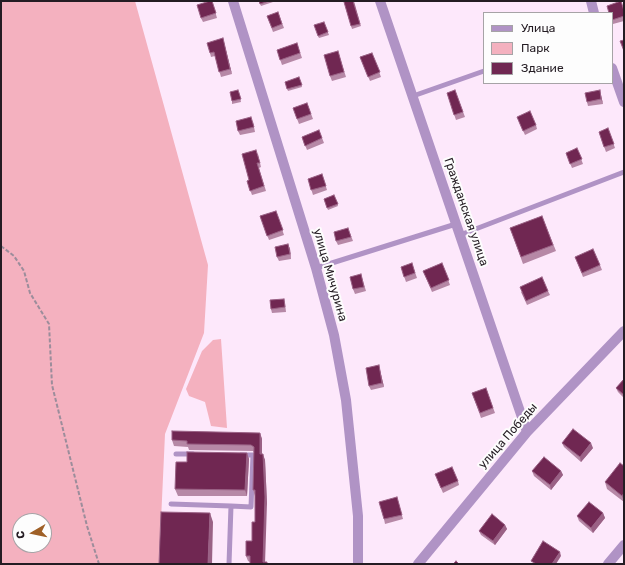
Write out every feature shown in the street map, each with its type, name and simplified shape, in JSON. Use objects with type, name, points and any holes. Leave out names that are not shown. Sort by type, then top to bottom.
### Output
[{"type":"street","name":"улица Мичурина","points":[[233,1],[316,268],[334,335],[346,400],[358,516],[358,564]]},
{"type":"street","name":"Гражданская улица","points":[[380,1],[527,432]]},
{"type":"street","points":[[591,1],[594,12]]},
{"type":"street","points":[[613,71],[624,102]]},
{"type":"street","name":"улица Победы","points":[[418,564],[527,432],[624,331]]},
{"type":"street","points":[[608,564],[624,546]]},
{"type":"lane","points":[[413,96],[483,71]]},
{"type":"lane","points":[[460,235],[624,172]]},
{"type":"lane","points":[[316,268],[456,224]]},
{"type":"lane","points":[[176,454],[199,454]]},
{"type":"lane","points":[[171,504],[251,507],[253,455],[238,455]]},
{"type":"lane","points":[[229,564],[231,506]]},
{"type":"path","points":[[1,246],[14,256],[24,271],[30,293],[49,324],[52,385],[87,526],[99,564]]},
{"type":"green space","points":[[1,1],[135,1],[208,265],[204,333],[165,434],[159,564],[1,564]]},
{"type":"green space","points":[[221,339],[227,428],[211,426],[205,402],[189,396],[186,389],[202,351],[213,340]]},
{"type":"building","points":[[212,1],[216,13],[201,18],[197,5]]},
{"type":"building","points":[[259,1],[269,1],[260,4]]},
{"type":"building","points":[[353,1],[360,24],[351,26],[344,2]]},
{"type":"building","points":[[621,1],[624,16],[613,20],[613,12],[609,12],[607,6]]},
{"type":"building","points":[[278,12],[282,24],[272,28],[267,16]]},
{"type":"building","points":[[324,22],[328,32],[318,36],[314,25]]},
{"type":"building","points":[[223,38],[230,69],[219,72],[214,52],[210,53],[207,43]]},
{"type":"building","points":[[624,40],[624,51],[620,41]]},
{"type":"building","points":[[297,43],[300,53],[280,60],[277,50]]},
{"type":"building","points":[[338,51],[344,72],[330,76],[324,55]]},
{"type":"building","points":[[372,53],[380,72],[368,77],[360,57]]},
{"type":"building","points":[[299,77],[302,85],[287,89],[285,82]]},
{"type":"building","points":[[238,90],[241,99],[232,101],[230,92]]},
{"type":"building","points":[[455,90],[463,112],[454,115],[447,93]]},
{"type":"building","points":[[600,90],[601,99],[587,102],[585,93]]},
{"type":"building","points":[[307,103],[311,114],[297,119],[293,108]]},
{"type":"building","points":[[530,111],[536,125],[523,131],[517,117]]},
{"type":"building","points":[[251,117],[254,127],[238,131],[236,121]]},
{"type":"building","points":[[608,128],[614,144],[604,147],[599,132]]},
{"type":"building","points":[[319,130],[322,138],[305,146],[302,137]]},
{"type":"building","points":[[577,148],[582,159],[570,164],[566,153]]},
{"type":"building","points":[[256,150],[260,163],[257,163],[264,186],[250,191],[247,181],[249,180],[242,154]]},
{"type":"building","points":[[322,174],[326,186],[311,190],[308,179]]},
{"type":"building","points":[[334,195],[338,204],[327,208],[324,199]]},
{"type":"building","points":[[276,211],[283,230],[267,236],[260,216]]},
{"type":"building","points":[[542,216],[553,245],[521,257],[510,228]]},
{"type":"building","points":[[348,228],[351,237],[336,241],[334,232]]},
{"type":"building","points":[[288,244],[290,254],[277,257],[275,247]]},
{"type":"building","points":[[593,249],[600,265],[582,273],[575,257]]},
{"type":"building","points":[[412,263],[415,273],[404,277],[401,267]]},
{"type":"building","points":[[442,263],[449,280],[431,288],[423,271]]},
{"type":"building","points":[[361,274],[364,287],[353,289],[350,277]]},
{"type":"building","points":[[542,277],[548,291],[526,301],[520,287]]},
{"type":"building","points":[[284,299],[285,307],[271,309],[270,300]]},
{"type":"building","points":[[379,365],[382,383],[369,386],[366,368]]},
{"type":"building","points":[[624,379],[624,395],[616,388]]},
{"type":"building","points":[[486,388],[493,408],[480,413],[472,393]]},
{"type":"building","points":[[573,429],[591,443],[580,457],[562,443]]},
{"type":"building","points":[[172,431],[260,433],[260,454],[263,454],[265,497],[263,562],[267,562],[267,564],[250,564],[250,556],[246,556],[246,541],[252,541],[252,522],[255,522],[255,490],[253,490],[254,447],[251,445],[187,444],[187,441],[172,440]]},
{"type":"building","points":[[187,452],[247,453],[245,490],[175,489],[176,462],[187,462]]},
{"type":"building","points":[[544,457],[561,471],[550,485],[532,471]]},
{"type":"building","points":[[620,463],[624,466],[624,493],[622,496],[605,482]]},
{"type":"building","points":[[452,467],[458,481],[441,488],[435,474]]},
{"type":"building","points":[[397,497],[402,515],[384,519],[379,502]]},
{"type":"building","points":[[589,502],[603,513],[591,528],[577,516]]},
{"type":"building","points":[[161,512],[210,513],[208,564],[159,564]]},
{"type":"building","points":[[492,514],[505,525],[493,541],[479,531]]},
{"type":"building","points":[[543,541],[560,552],[552,564],[536,564],[531,561]]}]
